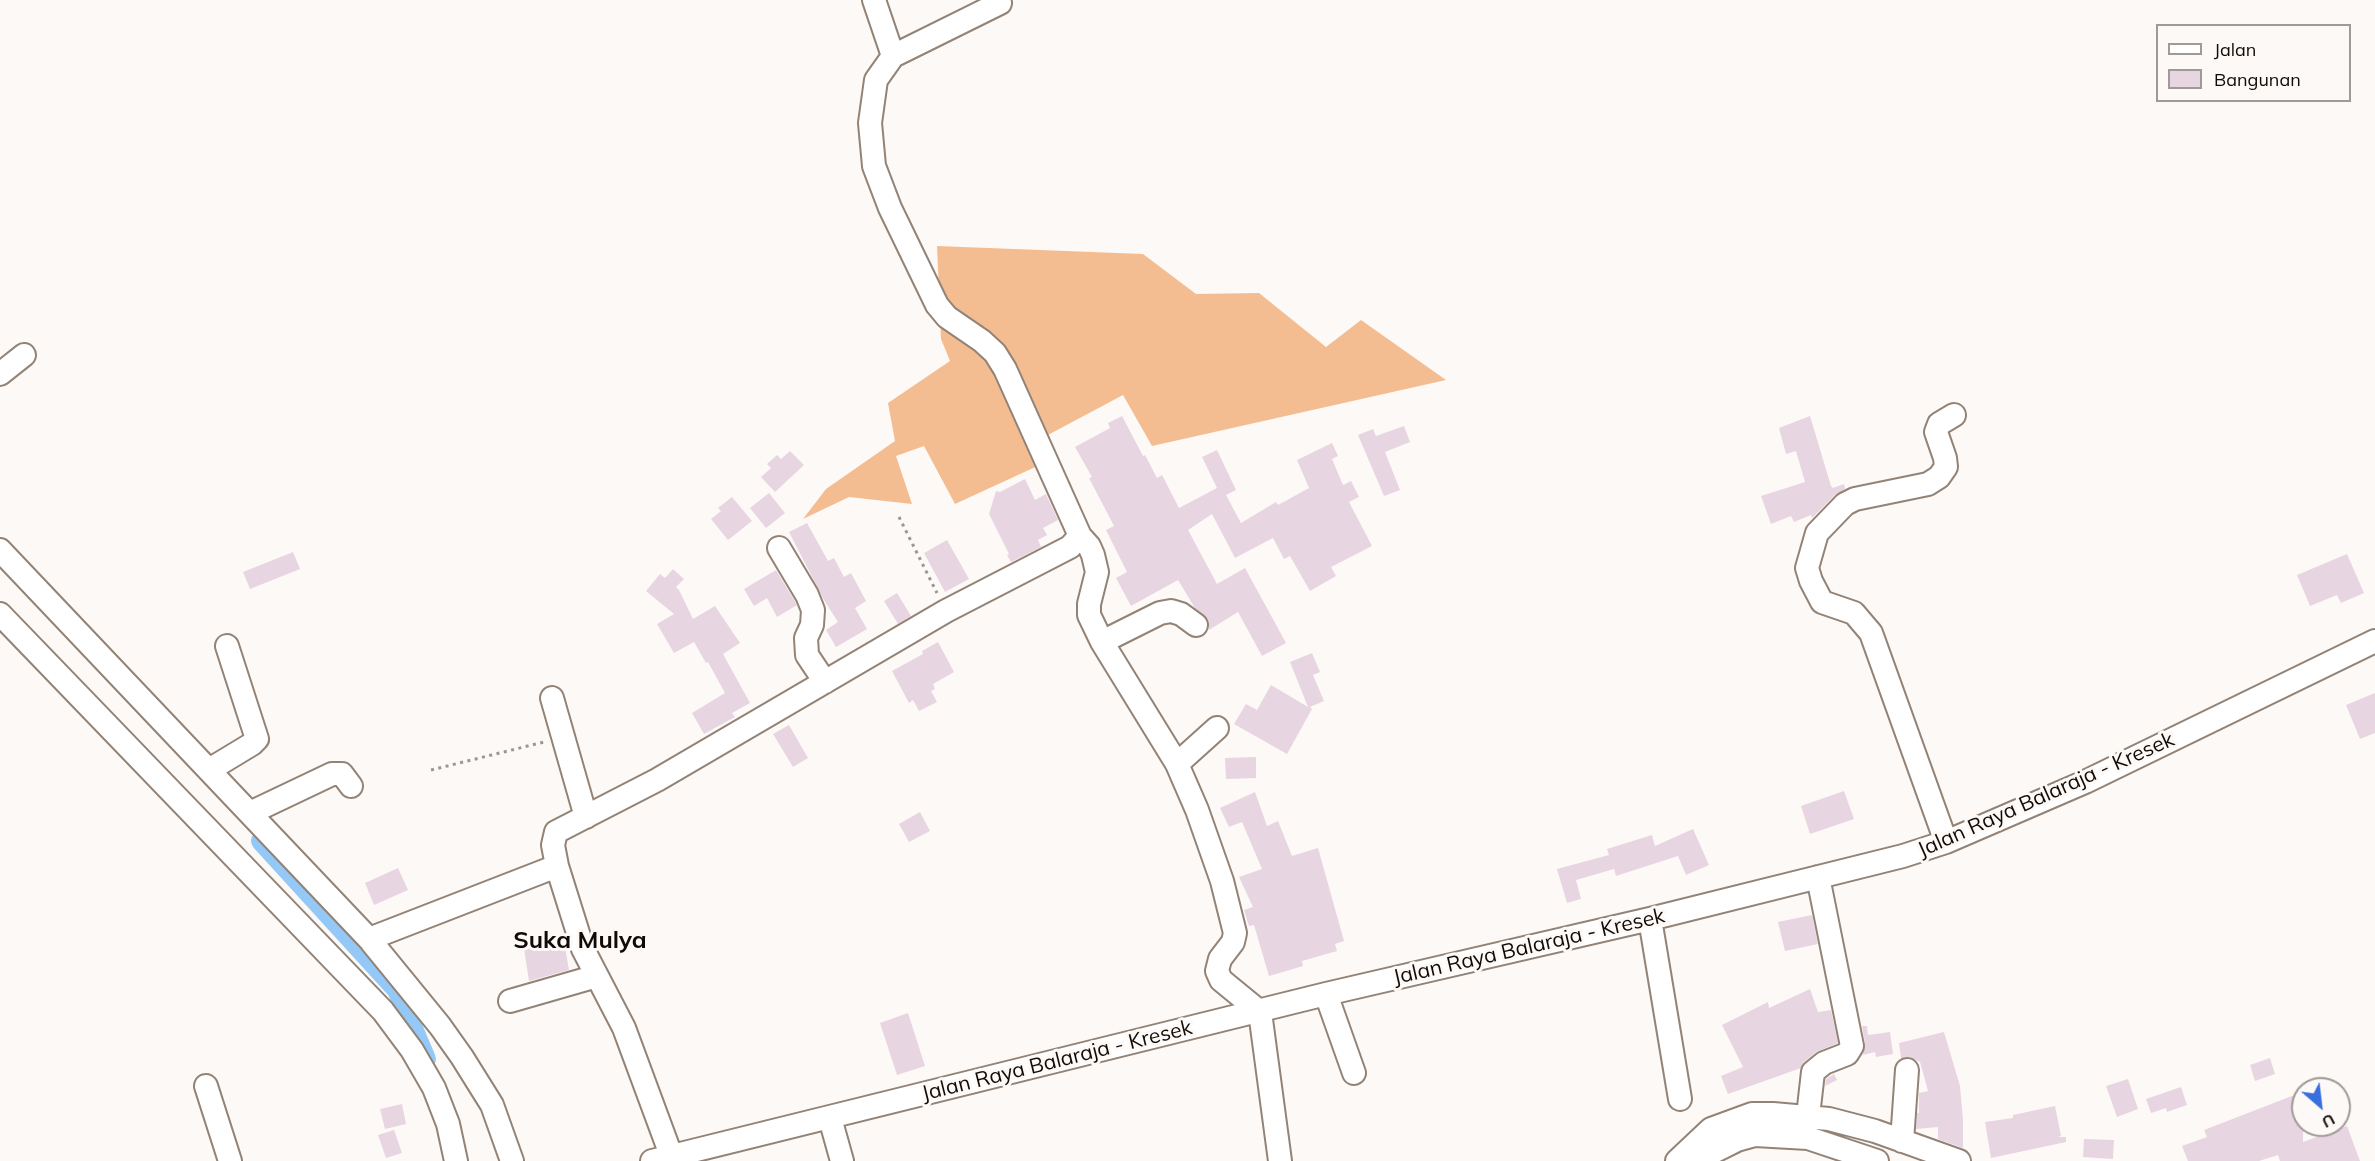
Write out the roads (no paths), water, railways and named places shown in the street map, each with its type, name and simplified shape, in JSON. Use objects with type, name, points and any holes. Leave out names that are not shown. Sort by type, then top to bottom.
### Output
[{"type":"street","points":[[874,0],[893,56]]},
{"type":"street","points":[[1000,3],[893,56],[876,80],[870,123],[874,166],[890,208],[937,304],[947,317],[995,353],[1005,369],[1080,536],[1089,546],[1097,572],[1089,604],[1089,615],[1102,642],[1177,764],[1197,810],[1235,926],[1235,938],[1220,959],[1218,976],[1260,1011],[1280,1161]]},
{"type":"street","points":[[0,374],[24,355]]},
{"type":"street","points":[[1946,842],[1871,633],[1854,613],[1822,602],[1807,568],[1817,533],[1845,504],[1854,499],[1928,484],[1939,477],[1946,467],[1936,432],[1939,424],[1954,415]]},
{"type":"street","points":[[660,1159],[624,1028],[583,949],[557,866],[553,845],[556,832],[657,780],[946,611],[1070,547],[1080,536]]},
{"type":"street","points":[[779,548],[807,595],[813,610],[812,625],[806,638],[807,655],[825,682]]},
{"type":"street","points":[[0,550],[67,624],[250,813],[354,945],[383,1011],[412,1050],[442,1106],[456,1161]]},
{"type":"street","points":[[1102,642],[1160,613],[1171,611],[1181,614],[1196,625]]},
{"type":"street","points":[[0,614],[440,1026],[492,1105],[512,1161]]},
{"type":"street","name":"Jalan Raya Balaraja - Kresek","points":[[660,1159],[1326,994],[1650,919],[1903,856],[1946,842],[2085,782],[2375,641]]},
{"type":"street","points":[[209,770],[257,739],[226,646]]},
{"type":"street","points":[[552,698],[586,817]]},
{"type":"street","points":[[1177,764],[1217,728]]},
{"type":"street","points":[[250,813],[332,774],[342,774],[351,786]]},
{"type":"street","points":[[354,945],[557,866]]},
{"type":"street","points":[[1808,1116],[1813,1072],[1824,1063],[1847,1054],[1852,1046],[1818,877]]},
{"type":"street","points":[[1650,919],[1680,1099]]},
{"type":"street","points":[[510,1001],[597,976]]},
{"type":"street","points":[[1326,994],[1354,1073]]},
{"type":"street","points":[[1902,1141],[1908,1070]]},
{"type":"street","points":[[206,1086],[230,1161]]},
{"type":"street","points":[[1677,1161],[1711,1129],[1752,1114],[1830,1119],[1959,1161]]},
{"type":"street","points":[[830,1118],[842,1161]]},
{"type":"street","points":[[1703,1161],[1710,1154],[1737,1140],[1755,1135],[1772,1135],[1808,1138],[1878,1161]]},
{"type":"waterway","points":[[261,841],[397,990],[426,1059]]},
{"type":"district","name":"Suka Mulya","points":[[580,941]]}]
